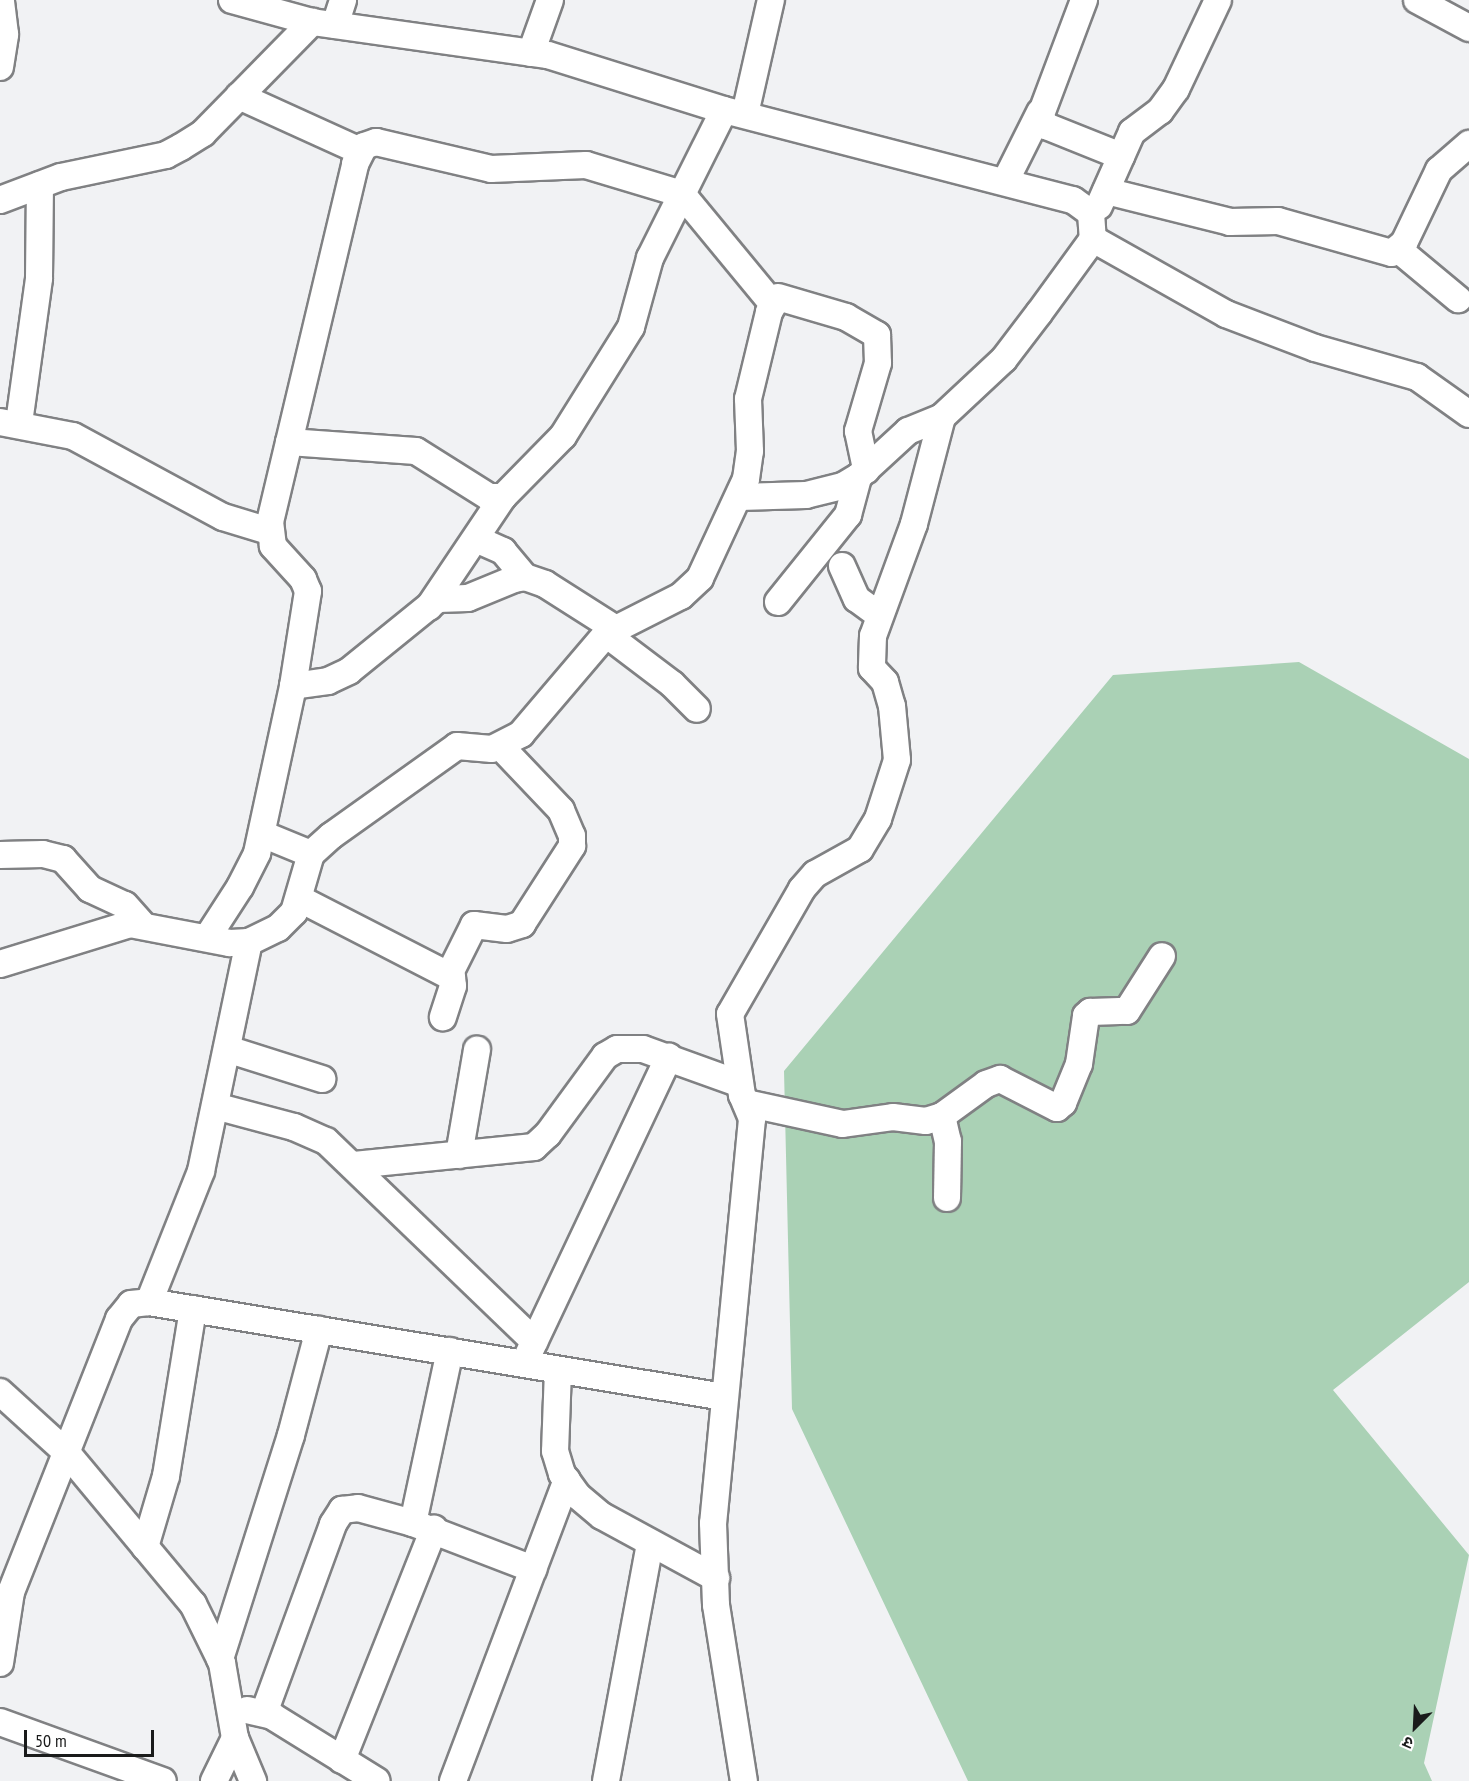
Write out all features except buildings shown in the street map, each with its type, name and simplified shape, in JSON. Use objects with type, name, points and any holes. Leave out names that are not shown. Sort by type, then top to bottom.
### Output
[{"type":"street","points":[[0,67],[5,34],[1,0]]},
{"type":"street","points":[[232,0],[323,23],[531,53],[735,112],[1073,200],[1086,207],[1093,229],[1226,314],[1315,348],[1417,377],[1469,414]]},
{"type":"street","points":[[0,200],[61,177],[166,155],[203,133],[239,96],[323,23],[343,0]]},
{"type":"street","points":[[531,53],[550,0]]},
{"type":"street","points":[[429,607],[476,539],[502,496],[563,436],[585,405],[631,327],[650,258],[682,194],[735,112],[771,0]]},
{"type":"street","points":[[1005,182],[1040,112],[1084,0]]},
{"type":"street","points":[[740,497],[806,495],[843,486],[862,474],[908,431],[942,417],[1004,359],[1093,229],[1106,191],[1136,127],[1160,111],[1176,89],[1218,0]]},
{"type":"street","points":[[1417,0],[1469,28]]},
{"type":"street","points":[[239,96],[360,151]]},
{"type":"street","points":[[1040,112],[1046,126],[1121,156]]},
{"type":"street","points":[[207,938],[251,868],[262,834],[293,686],[308,591],[303,579],[277,554],[269,531],[360,151],[376,142],[478,168],[586,165],[682,194],[772,303]]},
{"type":"street","points":[[1399,250],[1428,188],[1450,159],[1469,144]]},
{"type":"street","points":[[40,185],[39,278],[9,423],[56,430],[96,445],[223,518],[269,531]]},
{"type":"street","points":[[1106,191],[1218,219],[1278,221],[1384,252],[1399,250],[1458,299]]},
{"type":"street","points":[[0,964],[101,931],[141,924],[207,938],[249,942],[287,922],[300,898],[311,854],[331,836],[457,746],[500,746],[534,723],[610,631],[692,587],[711,560],[740,497],[750,451],[748,399],[772,303],[778,297],[791,298],[862,323],[878,335],[878,363],[858,431],[862,474],[848,515],[778,602]]},
{"type":"street","points":[[744,1781],[716,1578],[713,1523],[752,1128],[743,1094],[730,1014],[747,978],[815,874],[850,857],[870,838],[888,792],[897,760],[892,705],[885,682],[872,668],[873,636],[914,524],[942,417]]},
{"type":"street","points":[[289,442],[416,452],[489,497],[502,496]]},
{"type":"street","points":[[476,539],[503,551],[525,577],[545,584],[610,631],[672,684],[697,709]]},
{"type":"street","points":[[842,566],[857,599],[879,615]]},
{"type":"street","points":[[293,686],[328,681],[349,671],[441,598],[468,598],[525,577]]},
{"type":"street","points":[[448,975],[474,925],[507,928],[522,924],[572,846],[561,810],[500,746]]},
{"type":"street","points":[[262,834],[311,854]]},
{"type":"street","points":[[0,855],[43,854],[63,859],[90,889],[125,905],[141,924]]},
{"type":"street","points":[[300,898],[448,975],[453,986],[443,1017]]},
{"type":"street","points":[[148,1302],[195,1188],[215,1106],[249,942]]},
{"type":"street","points":[[354,1165],[521,1149],[540,1143],[605,1056],[617,1049],[643,1049],[669,1057],[743,1094],[843,1124],[892,1117],[926,1121],[942,1116],[995,1079],[1009,1082],[1048,1106],[1060,1106],[1081,1057],[1088,1014],[1127,1011],[1162,956]]},
{"type":"street","points":[[227,1049],[322,1079]]},
{"type":"street","points":[[459,1155],[477,1050]]},
{"type":"street","points":[[529,1353],[669,1057]]},
{"type":"street","points":[[215,1106],[317,1136],[354,1165],[529,1353],[558,1370],[724,1397]]},
{"type":"street","points":[[942,1116],[948,1141],[947,1198]]},
{"type":"street","points":[[0,1663],[7,1602],[118,1319],[131,1304],[148,1302],[450,1352],[529,1353]]},
{"type":"street","points":[[145,1547],[166,1476],[193,1309]]},
{"type":"street","points":[[220,1659],[291,1435],[319,1330]]},
{"type":"street","points":[[342,1760],[423,1526],[450,1352]]},
{"type":"street","points":[[558,1370],[555,1451],[567,1480],[578,1496],[602,1516],[716,1578]]},
{"type":"street","points":[[0,1392],[67,1453],[193,1605],[220,1659],[235,1738],[253,1781]]},
{"type":"street","points":[[453,1781],[567,1480]]},
{"type":"street","points":[[264,1713],[338,1515],[348,1508],[358,1508],[423,1526],[533,1569]]},
{"type":"street","points":[[606,1781],[650,1543]]},
{"type":"street","points":[[230,1708],[264,1713],[377,1781]]},
{"type":"street","points":[[0,1722],[163,1781]]},
{"type":"street","points":[[214,1781],[235,1738]]},
{"type":"green space","points":[[1299,662],[1469,759],[1469,1282],[1333,1390],[1469,1555],[1424,1763],[1432,1781],[968,1781],[792,1409],[784,1071],[1113,675]]}]
